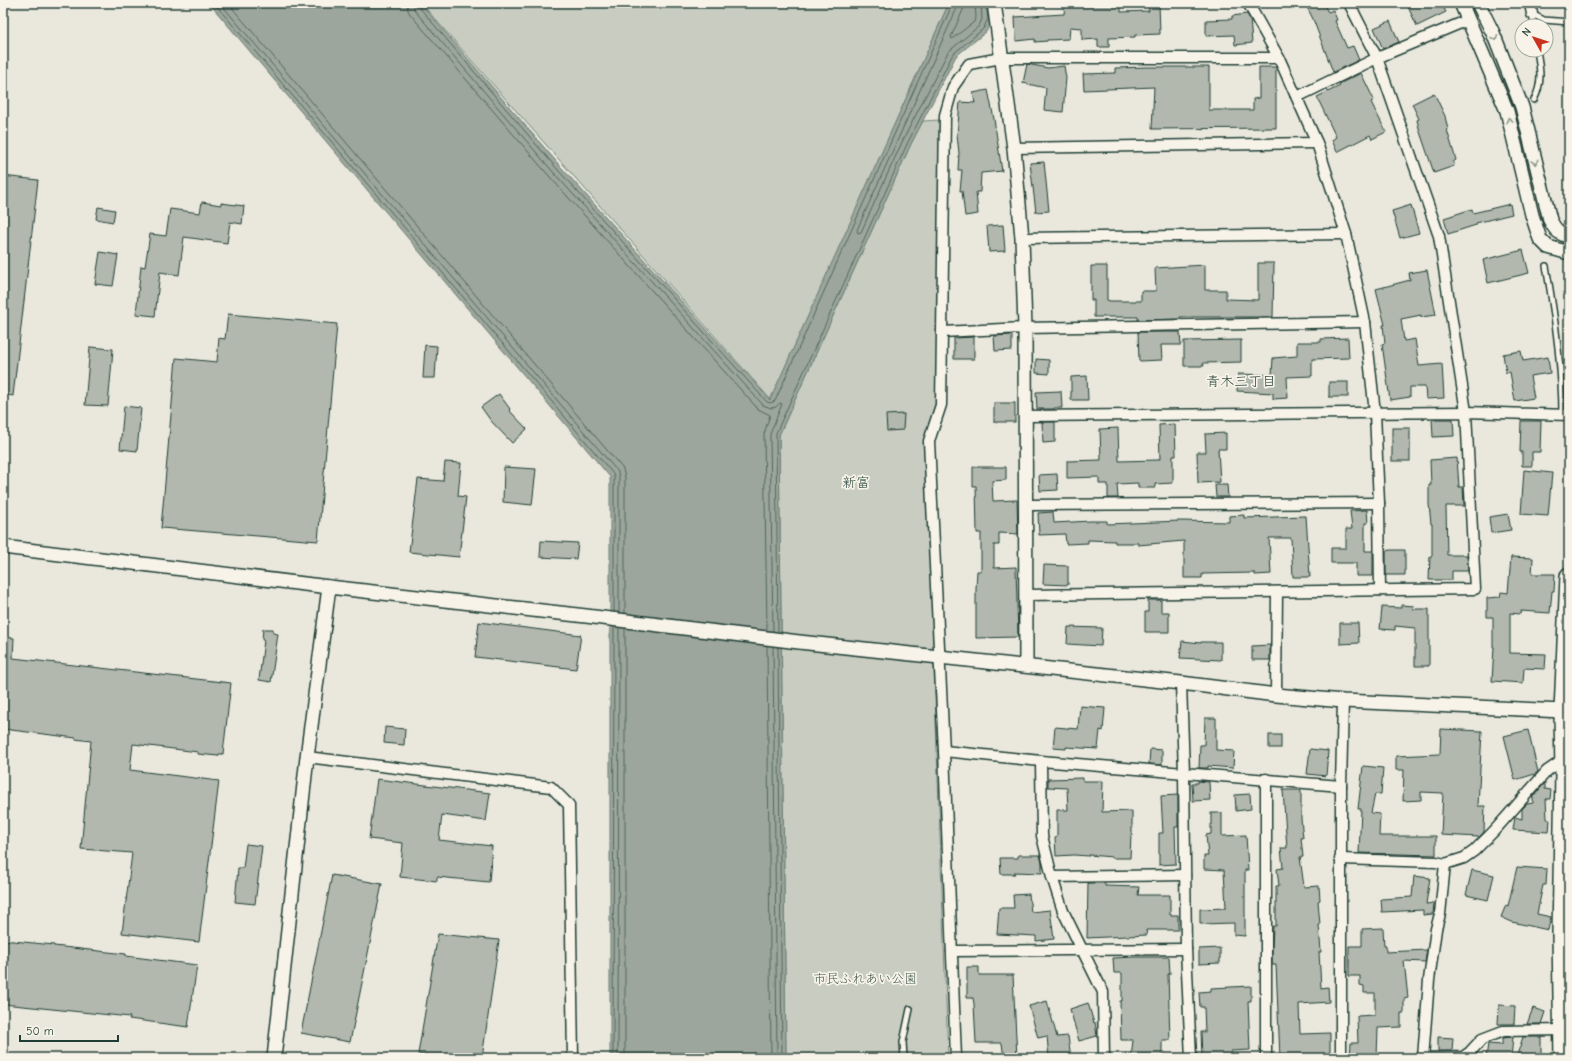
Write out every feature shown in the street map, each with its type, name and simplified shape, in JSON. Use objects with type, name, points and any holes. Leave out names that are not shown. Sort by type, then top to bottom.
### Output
[{"type":"highway","points":[[1565,1053],[1563,1030],[1565,936],[1565,752],[1563,711],[1569,576]]},
{"type":"street","points":[[994,3],[1014,148],[1022,238],[1025,328],[1026,666]]},
{"type":"street","points":[[1248,3],[1279,58],[1317,143],[1346,234],[1365,322],[1375,413],[1379,503],[1380,590]]},
{"type":"street","points":[[1026,595],[1475,589],[1466,412],[1439,236],[1377,58],[1349,3]]},
{"type":"street","points":[[1461,3],[1506,111],[1532,215],[1540,239],[1548,247],[1569,253]]},
{"type":"street","points":[[1478,3],[1493,33],[1522,107],[1550,220],[1554,229],[1561,234],[1569,236]]},
{"type":"street","points":[[1530,3],[1532,14]]},
{"type":"street","points":[[1297,97],[1377,58],[1468,20]]},
{"type":"street","points":[[956,1058],[944,751],[929,441],[941,405],[945,115],[953,87],[968,64],[1001,58],[1279,58]]},
{"type":"street","points":[[1014,148],[1317,143]]},
{"type":"street","points":[[1022,238],[1346,234]]},
{"type":"street","points":[[942,332],[1025,328],[1365,322]]},
{"type":"street","points":[[1025,416],[1466,412],[1566,415]]},
{"type":"street","points":[[1026,506],[1379,503]]},
{"type":"street","points":[[3,547],[329,588],[586,616],[799,642],[1181,683],[1276,695],[1343,701],[1563,711]]},
{"type":"street","points":[[274,1058],[307,757],[329,588]]},
{"type":"street","points":[[1276,695],[1277,592]]},
{"type":"street","points":[[1181,683],[1184,774],[1186,949],[1191,1058]]},
{"type":"street","points":[[1341,1058],[1340,786],[1343,701]]},
{"type":"street","points":[[944,751],[1184,774],[1266,779],[1340,786]]},
{"type":"street","points":[[1340,859],[1436,862],[1445,864],[1464,858],[1474,851],[1494,831],[1547,770],[1565,752]]},
{"type":"street","points":[[307,757],[551,787],[569,806],[573,1058]]},
{"type":"street","points":[[1041,761],[1042,836],[1052,877],[1063,911],[1103,992],[1104,1058]]},
{"type":"street","points":[[1266,779],[1266,1058]]},
{"type":"street","points":[[1445,864],[1440,914],[1436,929],[1429,980],[1423,1058],[1463,1057],[1482,1039],[1503,1031],[1563,1030]]},
{"type":"street","points":[[1052,877],[1185,875]]},
{"type":"street","points":[[952,952],[1186,949]]},
{"type":"lane","points":[[1532,14],[1544,20],[1569,22]]},
{"type":"lane","points":[[1532,14],[1533,18]]},
{"type":"lane","points":[[1534,100],[1541,78],[1538,58]]},
{"type":"lane","points":[[1546,266],[1558,343],[1566,415]]},
{"type":"lane","points":[[904,1058],[903,1042],[910,1009]]},
{"type":"green space","points":[[421,3],[949,3],[771,400]]},
{"type":"green space","name":"市民ふれあい公園","points":[[940,120],[937,404],[926,441],[948,1058],[786,1058],[779,435],[911,144],[923,121]]},
{"type":"water","points":[[209,3],[420,3],[561,167],[770,400],[949,3],[989,3],[992,20],[986,32],[956,56],[911,144],[779,435],[786,1058],[610,1058],[610,477]]},
{"type":"building","points":[[1065,3],[1121,3],[1121,12],[1149,11],[1148,3],[1159,3],[1160,34],[1109,38],[1109,47],[1098,47],[1098,39],[1082,40],[1082,28],[1070,27],[1069,39],[1035,42],[1035,39],[1016,41],[1015,17],[1064,14]]},
{"type":"building","points":[[1305,3],[1323,3],[1328,12],[1333,10],[1337,20],[1335,21],[1347,48],[1353,46],[1359,60],[1333,72],[1313,19]]},
{"type":"building","points":[[1417,3],[1441,3],[1446,12],[1417,26],[1408,7]]},
{"type":"building","points":[[1247,14],[1250,19],[1252,43],[1235,45],[1234,35],[1206,36],[1206,20],[1232,19],[1232,16]]},
{"type":"building","points":[[1390,21],[1399,42],[1383,49],[1374,28]]},
{"type":"building","points":[[1027,64],[1048,68],[1064,66],[1066,78],[1063,112],[1044,110],[1046,88],[1023,83]]},
{"type":"building","points":[[1209,67],[1209,110],[1253,110],[1253,99],[1259,98],[1259,67],[1276,67],[1276,128],[1152,129],[1154,87],[1084,90],[1083,74],[1115,73],[1115,68]]},
{"type":"building","points":[[1361,73],[1374,100],[1371,102],[1386,132],[1372,139],[1370,135],[1337,152],[1332,140],[1336,137],[1317,97],[1340,86],[1339,84]]},
{"type":"building","points":[[988,90],[1002,171],[981,173],[980,192],[976,192],[978,214],[965,216],[962,191],[960,191],[962,170],[958,170],[959,153],[957,135],[960,102],[975,103],[973,93]]},
{"type":"building","points":[[1434,93],[1445,116],[1447,130],[1456,160],[1453,162],[1454,166],[1434,173],[1420,132],[1417,120],[1419,119],[1412,104]]},
{"type":"building","points":[[1044,162],[1049,211],[1036,212],[1030,163]]},
{"type":"building","points":[[3,176],[38,180],[13,396],[3,394]]},
{"type":"building","points":[[202,202],[244,206],[242,224],[230,222],[227,243],[184,237],[179,275],[160,272],[155,316],[136,314],[141,266],[145,267],[150,234],[166,236],[170,209],[200,213]]},
{"type":"building","points":[[1510,204],[1512,214],[1476,223],[1476,225],[1448,234],[1444,218],[1472,209],[1473,213]]},
{"type":"building","points":[[1411,205],[1419,233],[1400,238],[1392,211]]},
{"type":"building","points":[[98,207],[115,210],[113,222],[96,219]]},
{"type":"building","points":[[1003,225],[1005,251],[989,252],[987,226]]},
{"type":"building","points":[[1523,250],[1529,273],[1488,283],[1483,260]]},
{"type":"building","points":[[100,252],[118,255],[113,286],[95,284]]},
{"type":"building","points":[[1258,263],[1274,263],[1273,317],[1180,317],[1180,319],[1138,320],[1138,317],[1094,317],[1094,300],[1091,300],[1091,266],[1107,266],[1107,300],[1110,301],[1141,301],[1141,291],[1156,291],[1155,268],[1205,265],[1205,290],[1226,290],[1226,299],[1258,300]]},
{"type":"building","points":[[1427,270],[1436,315],[1421,317],[1421,315],[1401,319],[1404,341],[1415,339],[1419,366],[1442,364],[1444,398],[1426,399],[1425,387],[1410,387],[1410,397],[1390,400],[1382,344],[1385,343],[1383,325],[1385,325],[1376,289],[1410,280],[1409,273]]},
{"type":"building","points":[[228,314],[337,324],[318,541],[161,528],[176,358],[217,362],[219,338],[225,339]]},
{"type":"building","points":[[1138,332],[1180,332],[1181,345],[1161,345],[1162,360],[1139,361]]},
{"type":"building","points":[[1012,335],[1012,350],[995,351],[994,336]]},
{"type":"building","points":[[974,337],[974,359],[954,359],[954,338]]},
{"type":"building","points":[[1348,338],[1349,358],[1312,359],[1312,376],[1287,377],[1288,398],[1273,399],[1273,393],[1237,391],[1238,374],[1272,375],[1273,358],[1297,356],[1297,342],[1321,342],[1321,339]]},
{"type":"building","points":[[1241,340],[1241,362],[1203,363],[1204,366],[1184,366],[1184,341]]},
{"type":"building","points":[[425,345],[437,346],[435,378],[423,378]]},
{"type":"building","points":[[90,347],[113,349],[108,406],[85,405]]},
{"type":"building","points":[[1521,351],[1523,361],[1548,357],[1550,373],[1530,376],[1534,398],[1515,401],[1510,372],[1506,373],[1503,354]]},
{"type":"building","points":[[1036,359],[1049,360],[1049,374],[1036,373]]},
{"type":"building","points":[[1087,376],[1088,400],[1071,400],[1071,377]]},
{"type":"building","points":[[1329,382],[1348,382],[1348,397],[1329,397]]},
{"type":"building","points":[[1061,391],[1062,408],[1037,409],[1036,392]]},
{"type":"building","points":[[499,394],[510,409],[509,410],[527,429],[512,443],[491,421],[481,407]]},
{"type":"building","points":[[994,403],[1015,403],[1015,422],[994,422]]},
{"type":"building","points":[[124,406],[141,408],[137,451],[120,449]]},
{"type":"building","points":[[904,414],[903,430],[887,431],[886,415]]},
{"type":"building","points":[[1432,419],[1453,419],[1454,436],[1433,437]]},
{"type":"building","points":[[1521,421],[1541,421],[1540,452],[1532,452],[1532,466],[1522,466],[1522,452],[1520,452]]},
{"type":"building","points":[[1042,422],[1055,422],[1055,442],[1043,443]]},
{"type":"building","points":[[1175,424],[1176,456],[1173,456],[1173,483],[1155,484],[1155,488],[1138,488],[1138,483],[1117,484],[1118,498],[1108,498],[1108,484],[1099,484],[1099,477],[1067,478],[1067,461],[1101,460],[1100,429],[1118,428],[1119,461],[1158,460],[1160,459],[1159,425]]},
{"type":"building","points":[[1392,428],[1410,428],[1410,461],[1392,461]]},
{"type":"building","points":[[1226,433],[1226,449],[1218,449],[1220,482],[1198,483],[1197,452],[1206,452],[1205,434]]},
{"type":"building","points":[[1457,458],[1459,487],[1463,487],[1464,506],[1446,506],[1447,555],[1467,555],[1468,571],[1452,571],[1452,580],[1429,580],[1430,556],[1432,556],[1432,524],[1429,504],[1429,485],[1431,485],[1430,460]]},
{"type":"building","points":[[445,462],[461,463],[458,496],[466,497],[459,557],[409,552],[418,479],[443,481]]},
{"type":"building","points":[[504,467],[536,469],[532,505],[503,502]]},
{"type":"building","points":[[973,467],[1006,467],[1006,480],[992,481],[993,501],[1017,500],[1018,534],[999,533],[999,545],[994,545],[994,568],[1016,567],[1018,637],[976,638],[976,588],[977,571],[981,571],[981,533],[977,533],[976,486],[973,486]]},
{"type":"building","points":[[1524,470],[1552,473],[1548,516],[1521,514]]},
{"type":"building","points":[[1057,474],[1058,490],[1040,491],[1039,475]]},
{"type":"building","points":[[1215,485],[1227,485],[1228,497],[1216,497]]},
{"type":"building","points":[[1367,510],[1368,523],[1365,523],[1365,551],[1373,551],[1373,576],[1356,576],[1356,563],[1331,563],[1331,548],[1346,548],[1346,529],[1352,529],[1350,511]]},
{"type":"building","points":[[1053,512],[1054,523],[1107,521],[1107,524],[1180,521],[1229,522],[1229,516],[1244,515],[1244,518],[1306,516],[1310,577],[1293,577],[1291,538],[1269,538],[1271,574],[1202,574],[1202,578],[1184,578],[1184,541],[1138,545],[1138,543],[1115,543],[1115,541],[1088,540],[1088,543],[1066,544],[1065,534],[1039,535],[1038,513]]},
{"type":"building","points":[[1508,514],[1511,530],[1491,533],[1489,517]]},
{"type":"building","points":[[541,541],[578,543],[576,559],[540,557]]},
{"type":"building","points":[[1405,550],[1405,575],[1386,575],[1386,551]]},
{"type":"building","points":[[1511,557],[1533,558],[1532,574],[1555,574],[1550,613],[1521,611],[1520,614],[1510,613],[1510,653],[1546,654],[1545,669],[1524,668],[1523,683],[1492,681],[1494,647],[1493,617],[1487,617],[1487,598],[1500,597],[1501,592],[1508,593]]},
{"type":"building","points":[[1044,565],[1068,566],[1068,585],[1043,584]]},
{"type":"building","points":[[1148,600],[1161,600],[1161,612],[1169,612],[1169,632],[1145,632],[1145,612],[1148,612]]},
{"type":"building","points":[[1401,605],[1414,606],[1413,609],[1429,609],[1429,666],[1415,666],[1415,628],[1395,626],[1395,630],[1380,629],[1382,607],[1401,608]]},
{"type":"building","points":[[479,622],[581,635],[576,669],[475,657]]},
{"type":"building","points":[[1340,623],[1358,623],[1359,643],[1340,644]]},
{"type":"building","points":[[1068,627],[1102,628],[1101,646],[1067,644]]},
{"type":"building","points":[[263,629],[273,629],[273,633],[278,634],[271,682],[259,680],[264,640],[262,640]]},
{"type":"building","points":[[3,637],[14,638],[13,658],[231,683],[223,754],[219,754],[218,756],[198,754],[198,752],[133,744],[130,770],[219,781],[199,942],[122,933],[132,853],[81,849],[91,741],[3,729]]},
{"type":"building","points":[[1182,641],[1201,643],[1221,642],[1221,660],[1180,658]]},
{"type":"building","points":[[1270,645],[1270,660],[1252,660],[1252,646]]},
{"type":"building","points":[[1080,706],[1105,708],[1103,731],[1100,730],[1098,749],[1066,747],[1066,749],[1053,748],[1055,727],[1078,729]]},
{"type":"building","points":[[1205,718],[1216,718],[1216,750],[1234,751],[1233,768],[1208,766],[1208,768],[1199,768],[1200,745],[1204,745]]},
{"type":"building","points":[[385,727],[405,729],[404,745],[384,743]]},
{"type":"building","points":[[1441,729],[1482,731],[1478,806],[1485,806],[1484,832],[1479,837],[1441,835],[1443,793],[1421,792],[1421,800],[1403,801],[1404,770],[1396,770],[1396,756],[1440,754]]},
{"type":"building","points":[[1528,730],[1538,772],[1515,780],[1504,736]]},
{"type":"building","points":[[1269,735],[1281,735],[1281,748],[1269,748]]},
{"type":"building","points":[[1150,749],[1162,750],[1162,765],[1149,764]]},
{"type":"building","points":[[1310,749],[1328,751],[1326,776],[1307,774]]},
{"type":"building","points":[[1363,766],[1383,768],[1381,794],[1375,794],[1371,813],[1380,814],[1379,836],[1436,836],[1436,855],[1359,853],[1361,809],[1358,809]]},
{"type":"building","points":[[1083,778],[1083,781],[1103,781],[1102,812],[1132,811],[1130,858],[1112,858],[1089,855],[1056,856],[1055,838],[1057,837],[1057,810],[1068,810],[1067,788],[1048,787],[1048,779]]},
{"type":"building","points":[[377,779],[490,793],[486,821],[442,815],[439,840],[492,846],[489,882],[437,877],[437,881],[400,877],[403,843],[369,839]]},
{"type":"building","points":[[1198,781],[1209,782],[1210,800],[1193,801],[1192,783],[1198,783]]},
{"type":"building","points":[[1545,783],[1545,789],[1551,790],[1550,799],[1546,799],[1547,819],[1550,819],[1549,832],[1513,830],[1515,817],[1522,819],[1522,809],[1527,804],[1533,803],[1532,798]]},
{"type":"building","points":[[1283,790],[1301,790],[1301,819],[1303,838],[1301,838],[1303,857],[1300,857],[1304,887],[1319,886],[1320,900],[1318,901],[1321,952],[1319,952],[1321,988],[1328,987],[1329,1002],[1299,1004],[1300,1034],[1330,1033],[1330,1058],[1280,1058],[1276,965],[1272,965],[1272,950],[1273,926],[1276,926],[1276,886],[1279,886],[1277,869],[1283,868],[1281,848],[1287,848]]},
{"type":"building","points":[[1250,794],[1251,809],[1236,811],[1235,795]]},
{"type":"building","points":[[1178,795],[1178,827],[1175,827],[1176,864],[1159,865],[1159,833],[1163,833],[1161,796]]},
{"type":"building","points":[[1211,813],[1222,813],[1222,836],[1246,835],[1248,870],[1245,870],[1245,936],[1234,935],[1234,923],[1200,924],[1200,909],[1226,908],[1224,870],[1204,869],[1204,856],[1208,856],[1206,835],[1211,834]]},
{"type":"building","points":[[246,844],[262,846],[255,904],[235,902],[238,868],[243,868]]},
{"type":"building","points":[[1018,855],[1040,855],[1042,873],[1014,872],[1015,874],[1001,874],[1000,858],[1018,858]]},
{"type":"building","points":[[1517,867],[1547,869],[1546,885],[1543,885],[1537,914],[1551,917],[1548,930],[1512,922],[1501,917],[1506,905],[1508,906]]},
{"type":"building","points":[[1472,870],[1494,875],[1488,900],[1466,895]]},
{"type":"building","points":[[332,875],[382,884],[350,1042],[301,1033]]},
{"type":"building","points":[[1414,876],[1430,878],[1426,904],[1434,903],[1433,914],[1423,915],[1423,910],[1382,912],[1381,899],[1412,897]]},
{"type":"building","points":[[1088,883],[1105,883],[1105,886],[1139,887],[1138,895],[1170,895],[1170,915],[1178,915],[1178,930],[1146,930],[1147,935],[1087,938]]},
{"type":"building","points":[[1029,894],[1031,912],[1050,910],[1054,939],[1036,941],[1036,936],[997,934],[999,908],[1014,908],[1013,895]]},
{"type":"building","points":[[1383,928],[1384,946],[1386,946],[1386,952],[1427,950],[1425,962],[1404,961],[1408,998],[1404,999],[1404,1013],[1401,1013],[1401,1027],[1378,1028],[1377,1057],[1350,1058],[1351,1043],[1358,1043],[1357,1016],[1375,1015],[1375,993],[1364,993],[1364,986],[1360,985],[1360,976],[1349,976],[1349,946],[1362,946],[1362,929]]},
{"type":"building","points":[[438,934],[499,940],[482,1058],[448,1058],[418,1054]]},
{"type":"building","points":[[3,940],[126,954],[126,956],[197,965],[188,1027],[129,1019],[130,1017],[3,1004]]},
{"type":"building","points":[[1220,948],[1220,963],[1199,964],[1199,949]]},
{"type":"building","points":[[1169,957],[1170,974],[1168,974],[1170,1040],[1162,1040],[1162,1058],[1131,1058],[1133,1040],[1121,1040],[1120,1001],[1122,1001],[1122,973],[1114,973],[1113,958]]},
{"type":"building","points":[[967,967],[979,967],[979,975],[1013,975],[1017,1058],[1004,1058],[1002,1043],[976,1043],[973,998],[967,998]]},
{"type":"building","points":[[1251,986],[1251,1001],[1248,1001],[1250,1050],[1231,1051],[1231,1058],[1202,1058],[1201,1032],[1205,1032],[1204,1007],[1200,1007],[1199,992],[1211,991],[1211,988]]},
{"type":"building","points":[[1047,1001],[1057,1037],[1068,1036],[1071,1058],[1049,1058],[1047,1036],[1038,1038],[1029,1006]]},
{"type":"building","points":[[1088,1003],[1094,1023],[1095,1022],[1097,1036],[1079,1041],[1070,1009]]},
{"type":"building","points":[[1499,1005],[1515,1006],[1514,1024],[1498,1024]]},
{"type":"building","points":[[1533,1008],[1545,1012],[1541,1024],[1527,1024]]},
{"type":"building","points":[[1438,1037],[1453,1038],[1452,1051],[1438,1051]]},
{"type":"building","points":[[1513,1037],[1511,1058],[1486,1058],[1488,1044],[1502,1045],[1502,1038]]},
{"type":"building","points":[[1523,1037],[1541,1037],[1541,1058],[1516,1058]]},
{"type":"district","name":"青木三丁目","points":[[1241,381]]},
{"type":"district","name":"新富","points":[[856,482]]}]
